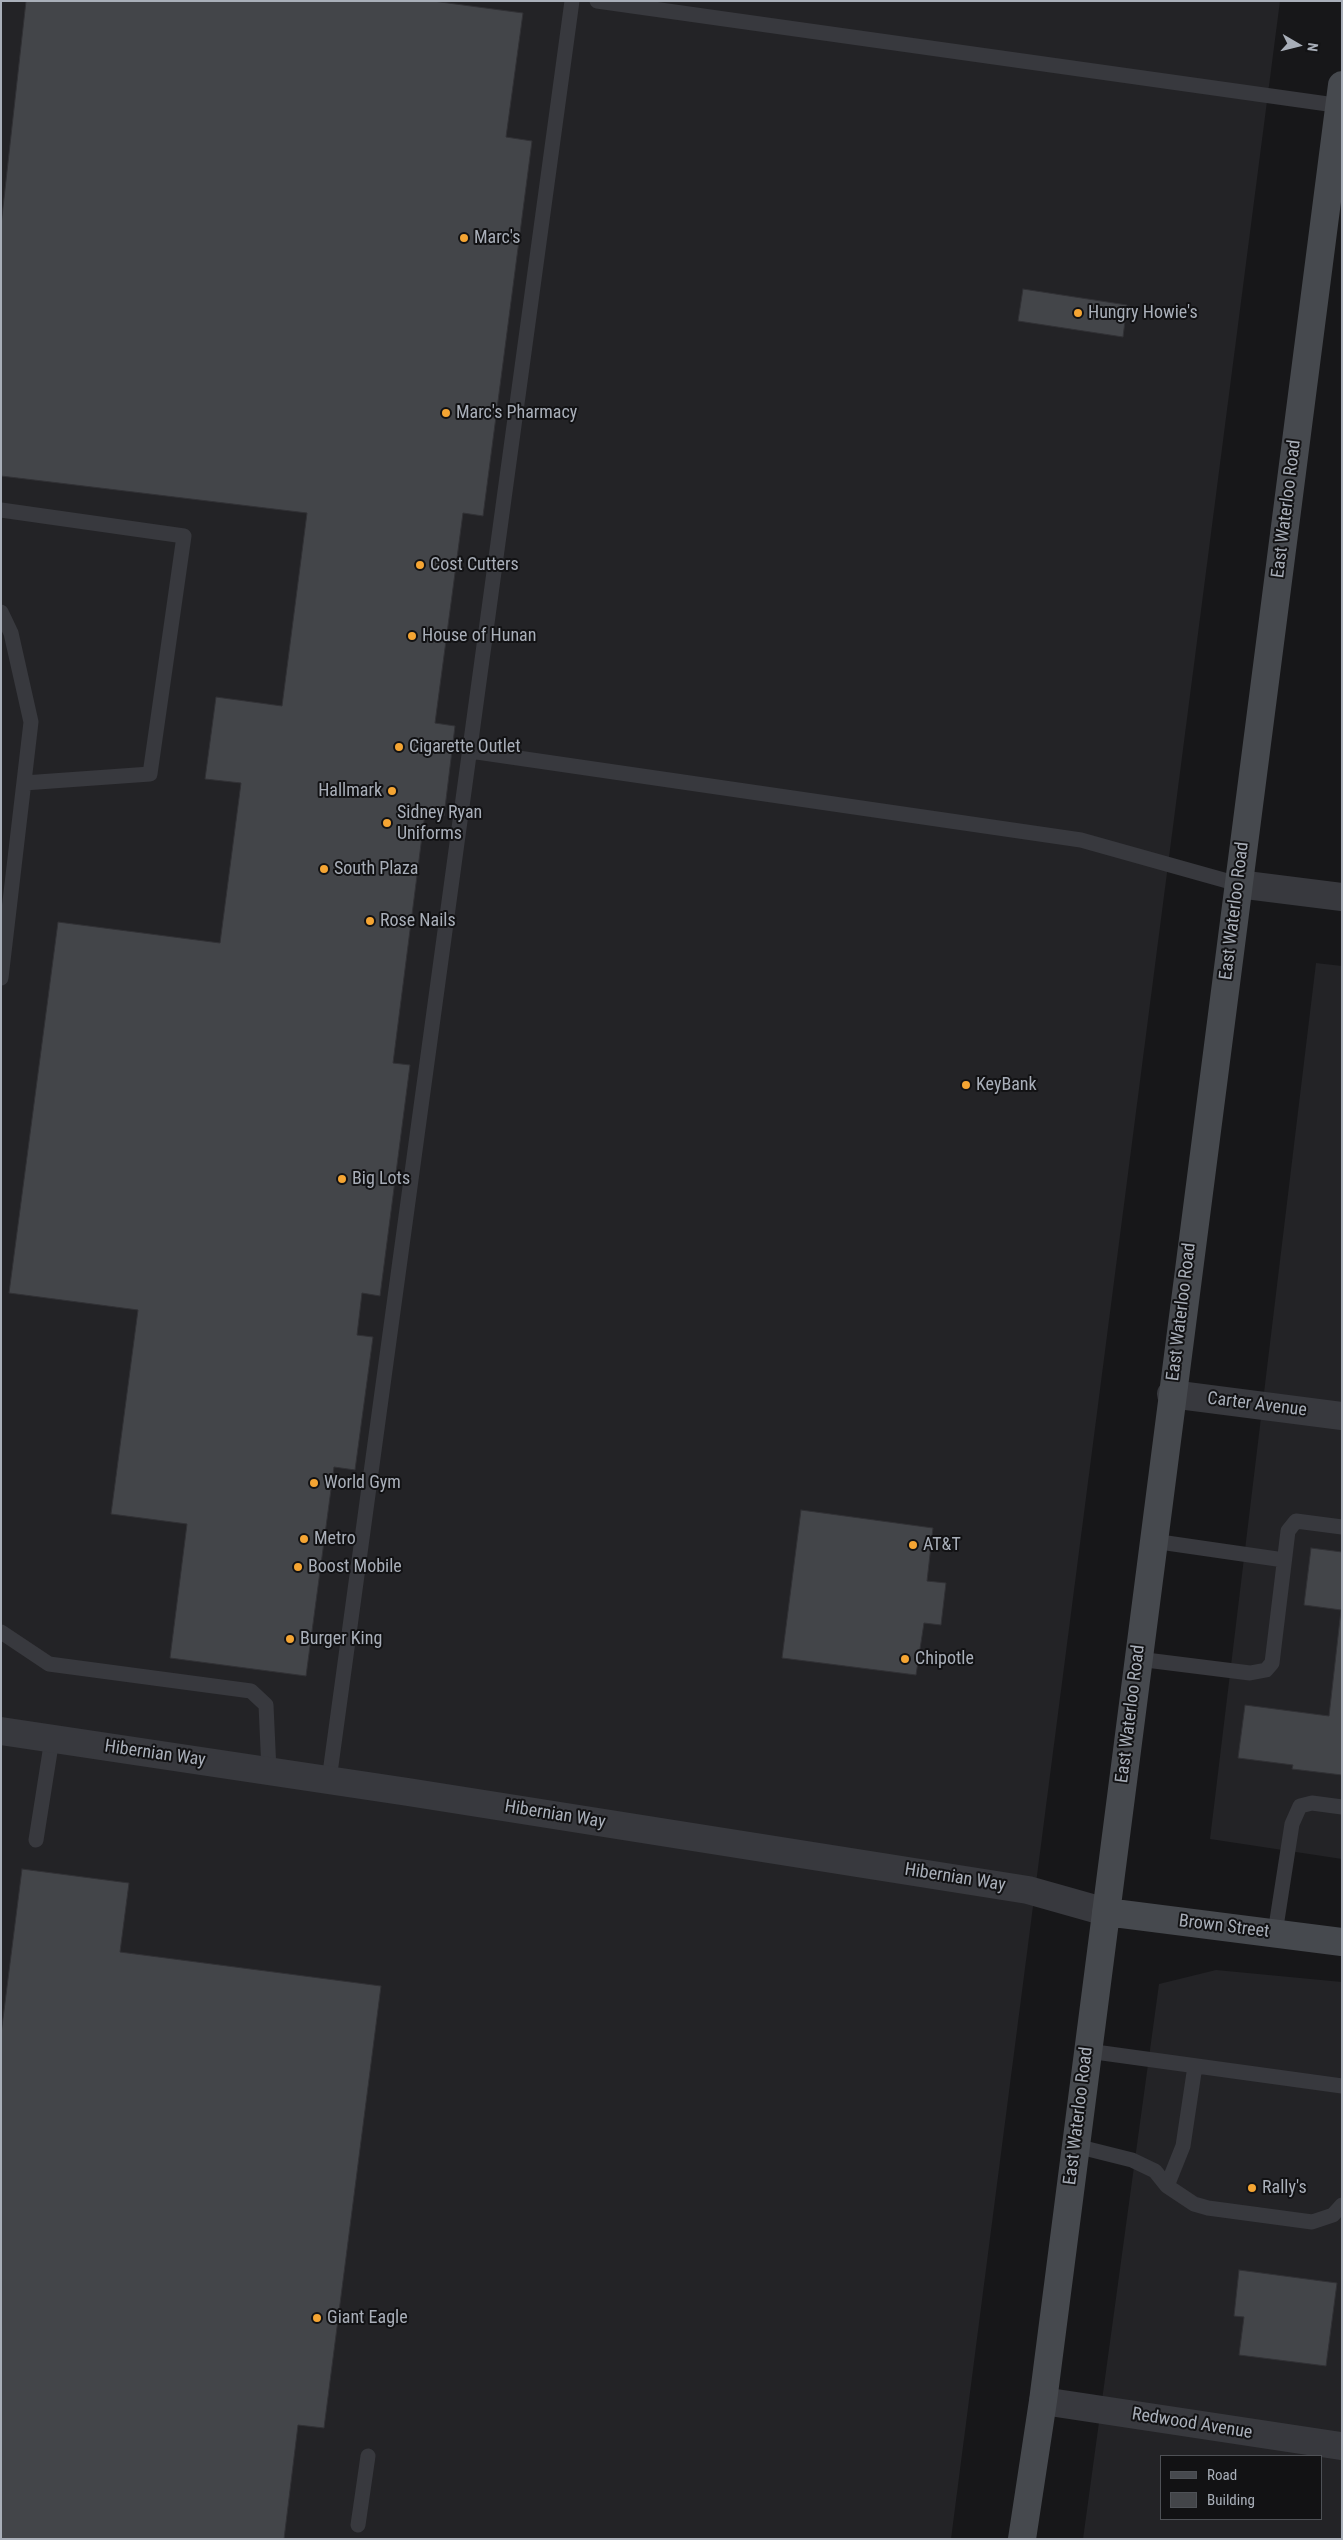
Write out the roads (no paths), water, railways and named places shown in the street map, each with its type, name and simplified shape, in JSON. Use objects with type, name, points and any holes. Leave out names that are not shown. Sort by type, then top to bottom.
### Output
[{"type":"main road","name":"East Waterloo Road","points":[[1022,2539],[1043,2401],[1171,1394],[1341,99]]},
{"type":"main road","name":"Brown Street","points":[[1106,1912],[1342,1942]]},
{"type":"street","points":[[1238,884],[1342,897]]},
{"type":"street","name":"Carter Avenue","points":[[1171,1394],[1342,1416]]},
{"type":"street","name":"Hibernian Way","points":[[1,1731],[329,1780],[1028,1890],[1106,1912]]},
{"type":"street","name":"Redwood Avenue","points":[[1043,2401],[1342,2446]]},
{"type":"lane","points":[[329,1780],[572,1]]},
{"type":"lane","points":[[597,1],[1341,99]]},
{"type":"lane","points":[[1,510],[184,536],[150,774],[24,783]]},
{"type":"lane","points":[[1,612],[11,633],[31,722],[1,978]]},
{"type":"lane","points":[[470,751],[1081,840],[1238,884]]},
{"type":"lane","points":[[1138,1658],[1250,1673],[1266,1670],[1272,1663],[1288,1531],[1296,1522],[1342,1527]]},
{"type":"lane","points":[[1153,1541],[1284,1560]]},
{"type":"lane","points":[[1,1632],[49,1664],[251,1691],[266,1705],[270,1771]]},
{"type":"lane","points":[[36,1840],[52,1738]]},
{"type":"lane","points":[[1275,1933],[1292,1824],[1300,1806],[1312,1803],[1342,1807]]},
{"type":"lane","points":[[1088,2051],[1342,2086]]},
{"type":"lane","points":[[1167,2186],[1183,2146],[1195,2066]]},
{"type":"lane","points":[[1076,2146],[1132,2160],[1155,2171],[1167,2186],[1194,2204],[1201,2206],[1312,2222],[1333,2215],[1342,2205]]},
{"type":"lane","points":[[358,2525],[368,2456]]},
{"type":"place","name":"Marc's","points":[[464,238]]},
{"type":"place","name":"Hungry Howie's","points":[[1078,313]]},
{"type":"place","name":"Marc's Pharmacy","points":[[446,413]]},
{"type":"place","name":"Cost Cutters","points":[[420,565]]},
{"type":"place","name":"House of Hunan","points":[[412,636]]},
{"type":"place","name":"Cigarette Outlet","points":[[399,747]]},
{"type":"place","name":"Hallmark","points":[[392,791]]},
{"type":"place","name":"Sidney Ryan Uniforms","points":[[387,823]]},
{"type":"place","name":"South Plaza","points":[[324,869]]},
{"type":"place","name":"Rose Nails","points":[[370,921]]},
{"type":"place","name":"KeyBank","points":[[966,1085]]},
{"type":"place","name":"Big Lots","points":[[342,1179]]},
{"type":"place","name":"World Gym","points":[[314,1483]]},
{"type":"place","name":"Metro","points":[[304,1539]]},
{"type":"place","name":"AT&T","points":[[913,1545]]},
{"type":"place","name":"Boost Mobile","points":[[298,1567]]},
{"type":"place","name":"Burger King","points":[[290,1639]]},
{"type":"place","name":"Chipotle","points":[[905,1659]]},
{"type":"place","name":"Rally's","points":[[1252,2188]]},
{"type":"place","name":"Giant Eagle","points":[[317,2318]]}]
